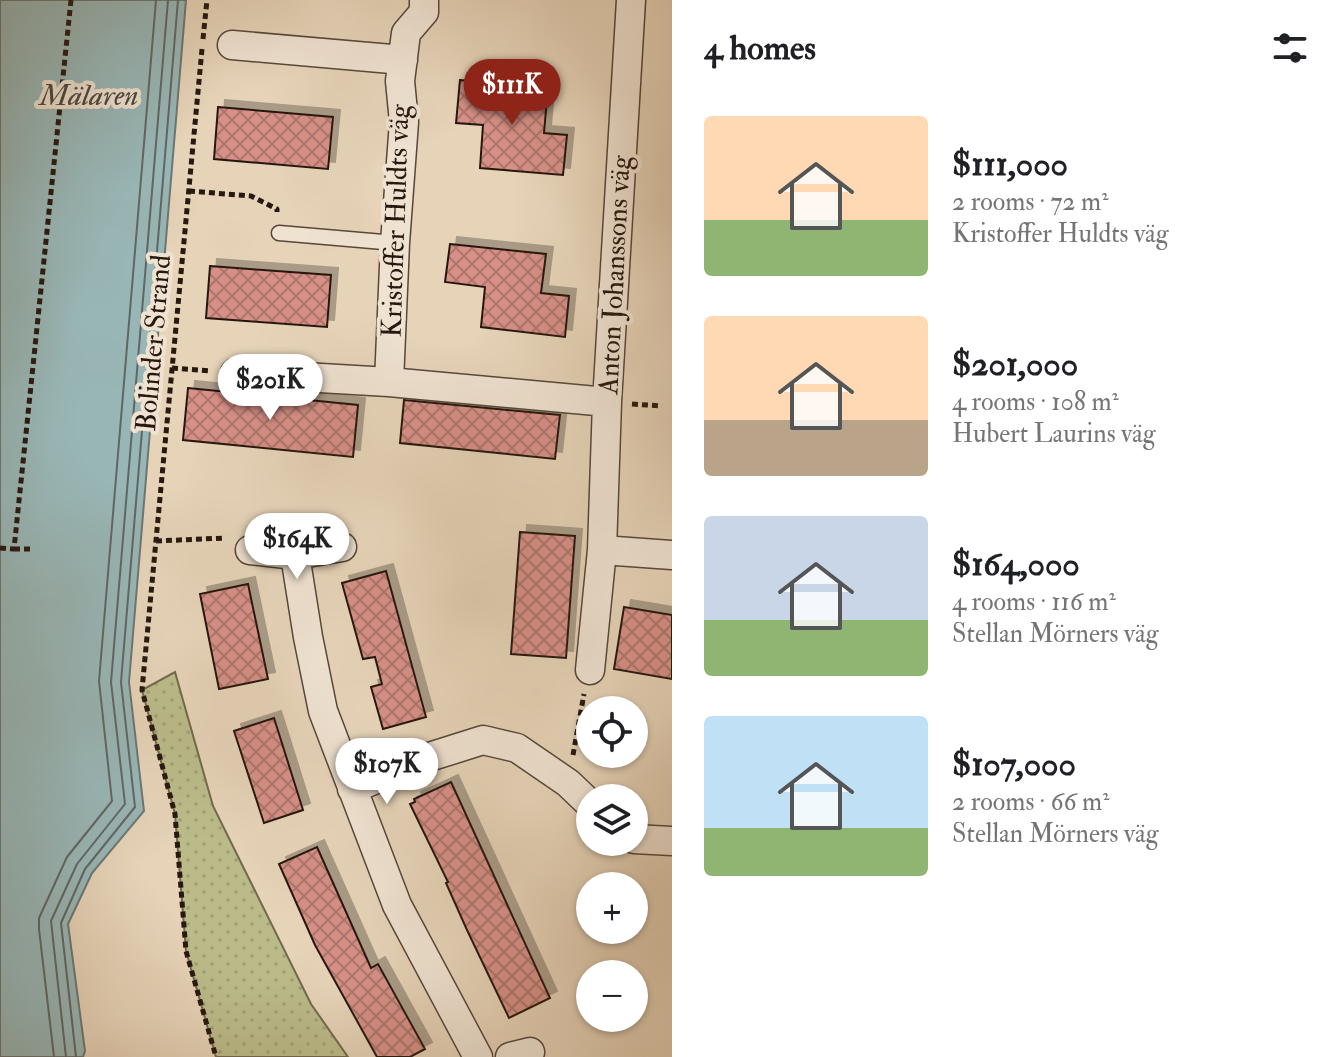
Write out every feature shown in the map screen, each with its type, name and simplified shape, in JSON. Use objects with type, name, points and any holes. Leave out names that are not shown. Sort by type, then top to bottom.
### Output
[{"type":"street","name":"Kristoffer Huldts väg","points":[[389,382],[404,122],[400,81],[406,33],[424,12],[424,0]]},
{"type":"street","name":"Anton Johanssons väg","points":[[590,670],[602,550],[607,402],[631,0]]},
{"type":"street","points":[[232,45],[403,60]]},
{"type":"street","points":[[235,373],[389,382],[607,402]]},
{"type":"street","points":[[250,550],[295,555],[342,547]]},
{"type":"street","points":[[602,550],[672,555]]},
{"type":"street","points":[[295,555],[323,711],[397,905],[478,1057]]},
{"type":"street","points":[[352,789],[429,757],[483,740],[517,748],[576,791]]},
{"type":"street","points":[[648,840],[672,841]]},
{"type":"lane","points":[[279,233],[395,243]]},
{"type":"path","points":[[14,549],[71,0]]},
{"type":"path","name":"Bolinder Strand","points":[[207,0],[142,690],[175,814],[186,951],[216,1057]]},
{"type":"path","points":[[189,191],[251,196],[277,209],[279,233]]},
{"type":"path","points":[[172,368],[235,373]]},
{"type":"path","points":[[0,548],[34,549]]},
{"type":"green space","points":[[175,672],[213,806],[311,1004],[348,1057],[216,1057],[186,951],[175,814],[142,690]]},
{"type":"water","name":"Mälaren","points":[[0,0],[186,0],[129,682],[144,811],[92,873],[68,924],[85,1051],[83,1057],[0,1057]]},
{"type":"building","points":[[460,80],[548,87],[544,133],[567,135],[563,175],[480,168],[483,125],[456,123]]},
{"type":"building","points":[[218,107],[333,117],[328,169],[214,159]]},
{"type":"building","points":[[450,244],[546,254],[541,293],[569,296],[565,337],[481,327],[485,287],[445,282]]},
{"type":"building","points":[[210,266],[331,275],[327,327],[206,318]]},
{"type":"building","points":[[188,388],[358,405],[353,457],[183,440]]},
{"type":"building","points":[[404,400],[560,415],[555,459],[400,443]]},
{"type":"building","points":[[520,532],[575,536],[566,658],[511,654]]},
{"type":"building","points":[[386,571],[426,717],[383,729],[371,687],[382,684],[375,657],[363,659],[342,583]]},
{"type":"building","points":[[248,584],[268,679],[219,689],[200,594]]},
{"type":"building","points":[[624,607],[672,615],[672,679],[614,669]]},
{"type":"building","points":[[274,718],[303,810],[264,823],[234,731]]},
{"type":"building","points":[[451,782],[550,998],[509,1018],[410,804],[415,802],[414,799]]},
{"type":"building","points":[[317,847],[371,968],[378,964],[425,1049],[410,1057],[377,1057],[315,945],[279,864]]}]
